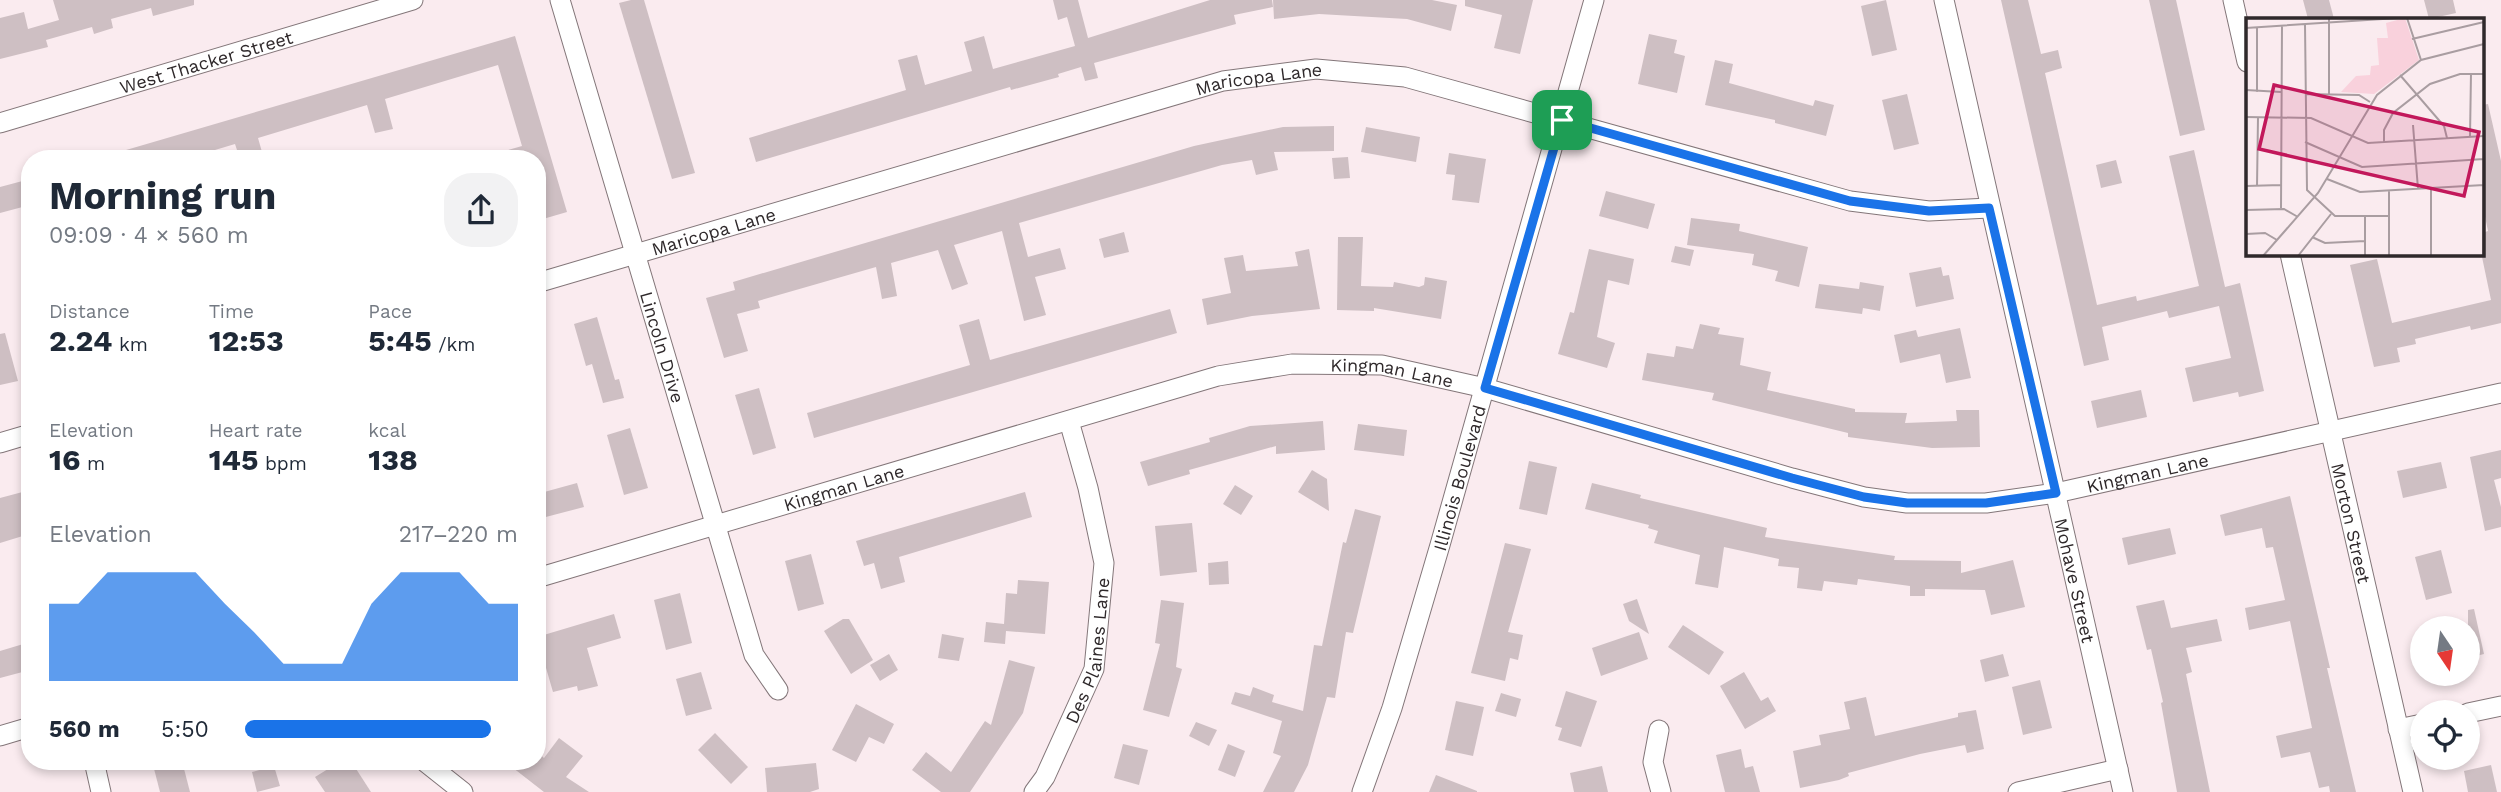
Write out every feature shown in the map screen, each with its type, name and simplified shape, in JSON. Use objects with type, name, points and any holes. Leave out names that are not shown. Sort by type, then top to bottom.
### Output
[{"type":"street","name":"Lincoln Drive","points":[[560,0],[754,655],[778,690]]},
{"type":"street","name":"Illinois Boulevard","points":[[1362,792],[1395,695],[1485,388],[1594,0]]},
{"type":"street","name":"Mohave Street","points":[[1944,0],[2123,792]]},
{"type":"street","points":[[2233,0],[2246,58]]},
{"type":"street","name":"West Thacker Street","points":[[0,123],[402,2]]},
{"type":"street","name":"Maricopa Lane","points":[[546,280],[1223,81],[1260,74],[1316,69],[1405,77],[1850,201],[1929,211],[1989,208]]},
{"type":"street","name":"Morton Street","points":[[2290,256],[2413,792]]},
{"type":"street","name":"Kingman Lane","points":[[546,575],[1218,376],[1292,364],[1382,365],[1485,388],[1792,478],[1864,497],[1907,503],[1986,503],[2056,493],[2501,393]]},
{"type":"street","name":"Des Plaines Lane","points":[[1034,792],[1045,777],[1094,669],[1104,563],[1094,512],[1069,421]]},
{"type":"street","points":[[0,443],[21,437]]},
{"type":"street","points":[[2480,710],[2501,706]]},
{"type":"street","points":[[2398,729],[2410,726]]},
{"type":"street","points":[[0,736],[21,730]]},
{"type":"street","points":[[1659,730],[1653,762],[1661,792]]},
{"type":"street","points":[[2018,792],[2118,769]]},
{"type":"street","points":[[96,770],[101,792]]},
{"type":"street","points":[[435,770],[463,792]]},
{"type":"building","points":[[53,0],[194,0],[194,5],[153,16],[151,8],[111,19],[113,28],[94,34],[92,27],[46,40],[48,47],[0,59],[0,18],[24,12],[28,29],[59,20]]},
{"type":"building","points":[[644,0],[695,173],[672,179],[619,3]]},
{"type":"building","points":[[1053,0],[1078,0],[1088,38],[1210,0],[1272,0],[1273,7],[1234,15],[1236,24],[1094,63],[1098,78],[1085,81],[1081,67],[1058,74],[1059,77],[1011,90],[1010,87],[756,162],[749,138],[906,90],[898,60],[917,55],[925,85],[972,71],[964,42],[984,36],[993,69],[1075,46],[1067,17],[1058,20]]},
{"type":"building","points":[[1273,0],[1432,0],[1457,5],[1451,31],[1407,19],[1319,14],[1274,19]]},
{"type":"building","points":[[1465,0],[1533,0],[1520,54],[1494,48],[1502,15],[1465,6]]},
{"type":"building","points":[[1886,0],[1897,50],[1872,56],[1861,6]]},
{"type":"building","points":[[2001,0],[2028,0],[2041,54],[2058,50],[2062,68],[2045,73],[2097,305],[2136,296],[2137,301],[2199,286],[2169,156],[2194,150],[2225,287],[2240,283],[2264,391],[2239,397],[2238,392],[2193,402],[2185,368],[2231,358],[2219,306],[2169,318],[2167,311],[2102,327],[2109,360],[2084,366]]},
{"type":"building","points":[[2149,0],[2176,0],[2205,130],[2180,136]]},
{"type":"building","points":[[2303,0],[2329,0],[2334,18],[2308,18]]},
{"type":"building","points":[[2424,0],[2453,0],[2456,13],[2429,18]]},
{"type":"building","points":[[1649,34],[1677,40],[1674,53],[1685,56],[1677,93],[1638,84]]},
{"type":"building","points":[[515,36],[567,212],[546,218],[546,150],[508,150],[522,146],[498,65],[385,99],[393,129],[375,133],[367,105],[258,138],[261,150],[237,150],[235,144],[215,150],[126,150]]},
{"type":"building","points":[[1715,60],[1733,64],[1729,83],[1813,106],[1815,100],[1834,105],[1826,136],[1775,123],[1775,120],[1705,105]]},
{"type":"building","points":[[1907,94],[1919,144],[1894,150],[1882,100]]},
{"type":"building","points":[[2488,104],[2501,161],[2501,323],[2471,330],[2470,326],[2415,339],[2416,344],[2397,348],[2400,362],[2374,367],[2350,265],[2377,259],[2392,323],[2491,300],[2482,257],[2484,232],[2488,231],[2484,212],[2484,105]]},
{"type":"building","points":[[1334,126],[1334,151],[1274,152],[1278,170],[1256,175],[1252,160],[1222,165],[1019,223],[1028,257],[1060,248],[1066,269],[1035,277],[1046,315],[1024,321],[1002,231],[954,245],[968,284],[952,290],[938,250],[891,263],[897,296],[882,299],[876,267],[758,301],[760,308],[737,314],[748,351],[724,358],[706,298],[735,290],[733,282],[1194,146],[1283,127]]},
{"type":"building","points":[[1366,127],[1420,137],[1416,162],[1361,152]]},
{"type":"building","points":[[1449,153],[1486,159],[1479,203],[1452,200],[1455,175],[1446,174]]},
{"type":"building","points":[[1348,157],[1350,178],[1334,179],[1332,158]]},
{"type":"building","points":[[2116,160],[2122,183],[2101,188],[2096,165]]},
{"type":"building","points":[[21,181],[21,207],[0,213],[0,187]]},
{"type":"building","points":[[1606,191],[1655,204],[1648,229],[1599,216]]},
{"type":"building","points":[[1691,218],[1740,224],[1739,231],[1808,247],[1799,287],[1775,281],[1778,271],[1752,265],[1754,254],[1687,245]]},
{"type":"building","points":[[1124,232],[1129,252],[1104,258],[1099,239]]},
{"type":"building","points":[[1338,237],[1363,237],[1361,286],[1393,287],[1394,282],[1419,287],[1424,285],[1425,277],[1447,281],[1441,319],[1374,308],[1374,311],[1337,310]]},
{"type":"building","points":[[1675,246],[1694,250],[1690,266],[1671,262]]},
{"type":"building","points":[[1309,249],[1320,309],[1252,316],[1207,325],[1202,299],[1231,293],[1224,258],[1243,255],[1246,271],[1298,266],[1295,252]]},
{"type":"building","points":[[1589,249],[1634,259],[1629,285],[1608,280],[1597,337],[1615,343],[1607,368],[1558,354],[1570,312],[1574,313]]},
{"type":"building","points":[[1941,267],[1943,276],[1949,275],[1954,299],[1916,307],[1909,273]]},
{"type":"building","points":[[1860,282],[1884,286],[1880,311],[1863,308],[1862,314],[1815,308],[1819,284],[1859,289]]},
{"type":"building","points":[[1170,309],[1177,333],[814,438],[807,413],[970,365],[959,325],[979,319],[990,360]]},
{"type":"building","points":[[597,317],[615,380],[619,379],[624,398],[603,403],[592,364],[586,366],[574,324]]},
{"type":"building","points":[[1700,324],[1720,328],[1718,334],[1744,338],[1740,365],[1771,372],[1767,390],[1855,409],[1855,412],[1907,413],[1905,423],[1957,421],[1956,410],[1979,410],[1980,447],[1932,448],[1848,437],[1848,433],[1712,400],[1714,393],[1642,380],[1647,353],[1674,357],[1676,346],[1693,349]]},
{"type":"building","points":[[1960,328],[1971,378],[1946,383],[1940,354],[1900,363],[1894,335],[1916,330],[1918,337]]},
{"type":"building","points":[[5,333],[18,381],[0,385],[0,334]]},
{"type":"building","points":[[759,388],[776,448],[753,455],[735,395]]},
{"type":"building","points":[[2141,390],[2147,417],[2097,428],[2091,401]]},
{"type":"building","points":[[1323,421],[1325,450],[1276,454],[1276,446],[1189,470],[1190,474],[1148,486],[1140,462],[1210,442],[1209,438],[1250,426]]},
{"type":"building","points":[[1358,424],[1407,430],[1404,456],[1354,450]]},
{"type":"building","points":[[630,428],[648,488],[624,495],[607,435]]},
{"type":"building","points":[[2501,450],[2501,478],[2494,480],[2501,507],[2501,527],[2485,531],[2470,457]]},
{"type":"building","points":[[1529,461],[1557,467],[1547,515],[1519,509]]},
{"type":"building","points":[[2441,462],[2447,488],[2403,498],[2397,471]]},
{"type":"building","points":[[1312,470],[1327,479],[1329,511],[1298,492]]},
{"type":"building","points":[[577,483],[584,507],[546,517],[546,492]]},
{"type":"building","points":[[1592,483],[1641,495],[1640,498],[1767,528],[1765,537],[1895,556],[1894,560],[1961,561],[1961,573],[2013,560],[2025,607],[1991,615],[1985,590],[1925,589],[1925,596],[1910,596],[1910,586],[1858,579],[1857,585],[1824,581],[1822,591],[1797,588],[1799,568],[1778,566],[1779,559],[1724,547],[1718,588],[1695,584],[1700,555],[1654,543],[1658,531],[1648,528],[1649,525],[1585,509]]},
{"type":"building","points":[[1235,485],[1253,496],[1241,515],[1223,504]]},
{"type":"building","points":[[21,492],[21,537],[0,543],[0,498]]},
{"type":"building","points":[[1025,492],[1032,517],[899,557],[905,582],[881,589],[874,563],[864,566],[856,541]]},
{"type":"building","points":[[2290,496],[2356,792],[2330,792],[2329,786],[2319,788],[2310,752],[2281,758],[2276,736],[2312,728],[2290,621],[2249,630],[2245,608],[2285,600],[2273,547],[2266,548],[2262,528],[2225,536],[2220,515]]},
{"type":"building","points":[[1355,509],[1381,516],[1353,633],[1346,632],[1335,698],[1327,697],[1308,765],[1294,792],[1263,792],[1281,756],[1273,753],[1282,721],[1231,704],[1235,692],[1250,696],[1253,687],[1274,695],[1272,702],[1303,711],[1314,645],[1322,646],[1343,542],[1346,543]]},
{"type":"building","points":[[1192,523],[1197,572],[1160,576],[1155,526]]},
{"type":"building","points":[[2170,528],[2176,554],[2128,565],[2122,538]]},
{"type":"building","points":[[1505,543],[1531,549],[1508,632],[1523,635],[1518,660],[1510,658],[1505,681],[1471,673]]},
{"type":"building","points":[[2441,550],[2452,593],[2426,600],[2415,557]]},
{"type":"building","points":[[811,554],[824,604],[798,611],[785,561]]},
{"type":"building","points":[[1228,561],[1229,584],[1209,585],[1208,563]]},
{"type":"building","points":[[1018,580],[1049,582],[1045,634],[1006,631],[1005,644],[984,642],[986,622],[1004,624],[1006,593],[1017,594]]},
{"type":"building","points":[[680,593],[692,643],[666,650],[654,600]]},
{"type":"building","points":[[1637,599],[1649,634],[1629,621],[1623,604]]},
{"type":"building","points":[[1161,600],[1184,603],[1176,667],[1182,669],[1169,717],[1143,710],[1160,644],[1155,643]]},
{"type":"building","points":[[2164,600],[2171,628],[2217,619],[2222,641],[2186,648],[2192,672],[2186,674],[2210,792],[2177,792],[2161,703],[2163,702],[2151,649],[2147,650],[2136,606]]},
{"type":"building","points":[[2474,609],[2476,616],[2468,616],[2468,610]]},
{"type":"building","points":[[614,614],[621,638],[587,648],[598,686],[578,691],[577,686],[553,692],[546,668],[546,634]]},
{"type":"building","points":[[843,619],[849,619],[873,660],[851,674],[824,631]]},
{"type":"building","points":[[1683,625],[1724,652],[1709,675],[1668,647]]},
{"type":"building","points":[[1639,632],[1648,659],[1601,676],[1592,648]]},
{"type":"building","points":[[942,634],[964,638],[959,661],[938,658]]},
{"type":"building","points":[[2480,636],[2484,654],[2480,655]]},
{"type":"building","points":[[21,645],[21,672],[0,678],[0,651]]},
{"type":"building","points":[[889,654],[898,670],[880,681],[870,665]]},
{"type":"building","points":[[2003,654],[2009,676],[1985,682],[1980,660]]},
{"type":"building","points":[[1009,660],[1035,667],[1023,713],[970,792],[941,792],[912,770],[926,752],[951,772],[985,721],[991,725]]},
{"type":"building","points":[[701,672],[712,709],[686,716],[676,679]]},
{"type":"building","points":[[1744,672],[1761,701],[1768,697],[1776,711],[1745,729],[1720,686]]},
{"type":"building","points":[[2040,680],[2052,728],[2023,735],[2012,687]]},
{"type":"building","points":[[1566,691],[1597,701],[1581,747],[1558,740],[1562,728],[1555,726]]},
{"type":"building","points":[[1501,693],[1521,699],[1516,717],[1495,711]]},
{"type":"building","points":[[1866,697],[1875,736],[1958,717],[1958,713],[1976,710],[1984,749],[1967,753],[1965,745],[1920,754],[1848,773],[1849,776],[1839,780],[1800,788],[1793,751],[1821,745],[1819,735],[1850,729],[1844,702]]},
{"type":"building","points":[[1456,701],[1484,707],[1473,756],[1445,750]]},
{"type":"building","points":[[856,704],[894,724],[884,744],[869,737],[856,762],[832,750]]},
{"type":"building","points":[[1196,722],[1217,730],[1209,746],[1189,736]]},
{"type":"building","points":[[715,733],[748,767],[731,784],[698,750]]},
{"type":"building","points":[[559,738],[583,756],[566,777],[589,792],[544,792],[516,770],[546,770],[546,755]]},
{"type":"building","points":[[1123,744],[1148,750],[1139,785],[1114,778]]},
{"type":"building","points":[[1228,744],[1245,751],[1235,777],[1218,770]]},
{"type":"building","points":[[1741,749],[1745,768],[1753,766],[1760,792],[1725,792],[1716,755]]},
{"type":"building","points":[[816,763],[819,789],[810,792],[767,792],[765,768]]},
{"type":"building","points":[[2491,765],[2497,792],[2468,792],[2464,771],[2480,770],[2480,767]]},
{"type":"building","points":[[1602,766],[1608,792],[1574,792],[1570,773]]},
{"type":"building","points":[[154,770],[184,770],[190,792],[160,792]]},
{"type":"building","points":[[275,770],[280,786],[257,792],[252,772]]},
{"type":"building","points":[[326,770],[357,770],[371,792],[325,792],[315,777]]},
{"type":"building","points":[[1436,775],[1477,791],[1477,792],[1429,792]]},
{"type":"route","points":[[1562,120],[1850,201],[1929,211],[1989,208],[2056,493],[2018,500],[1945,504],[1907,503],[1864,497],[1485,388],[1562,120]]}]
